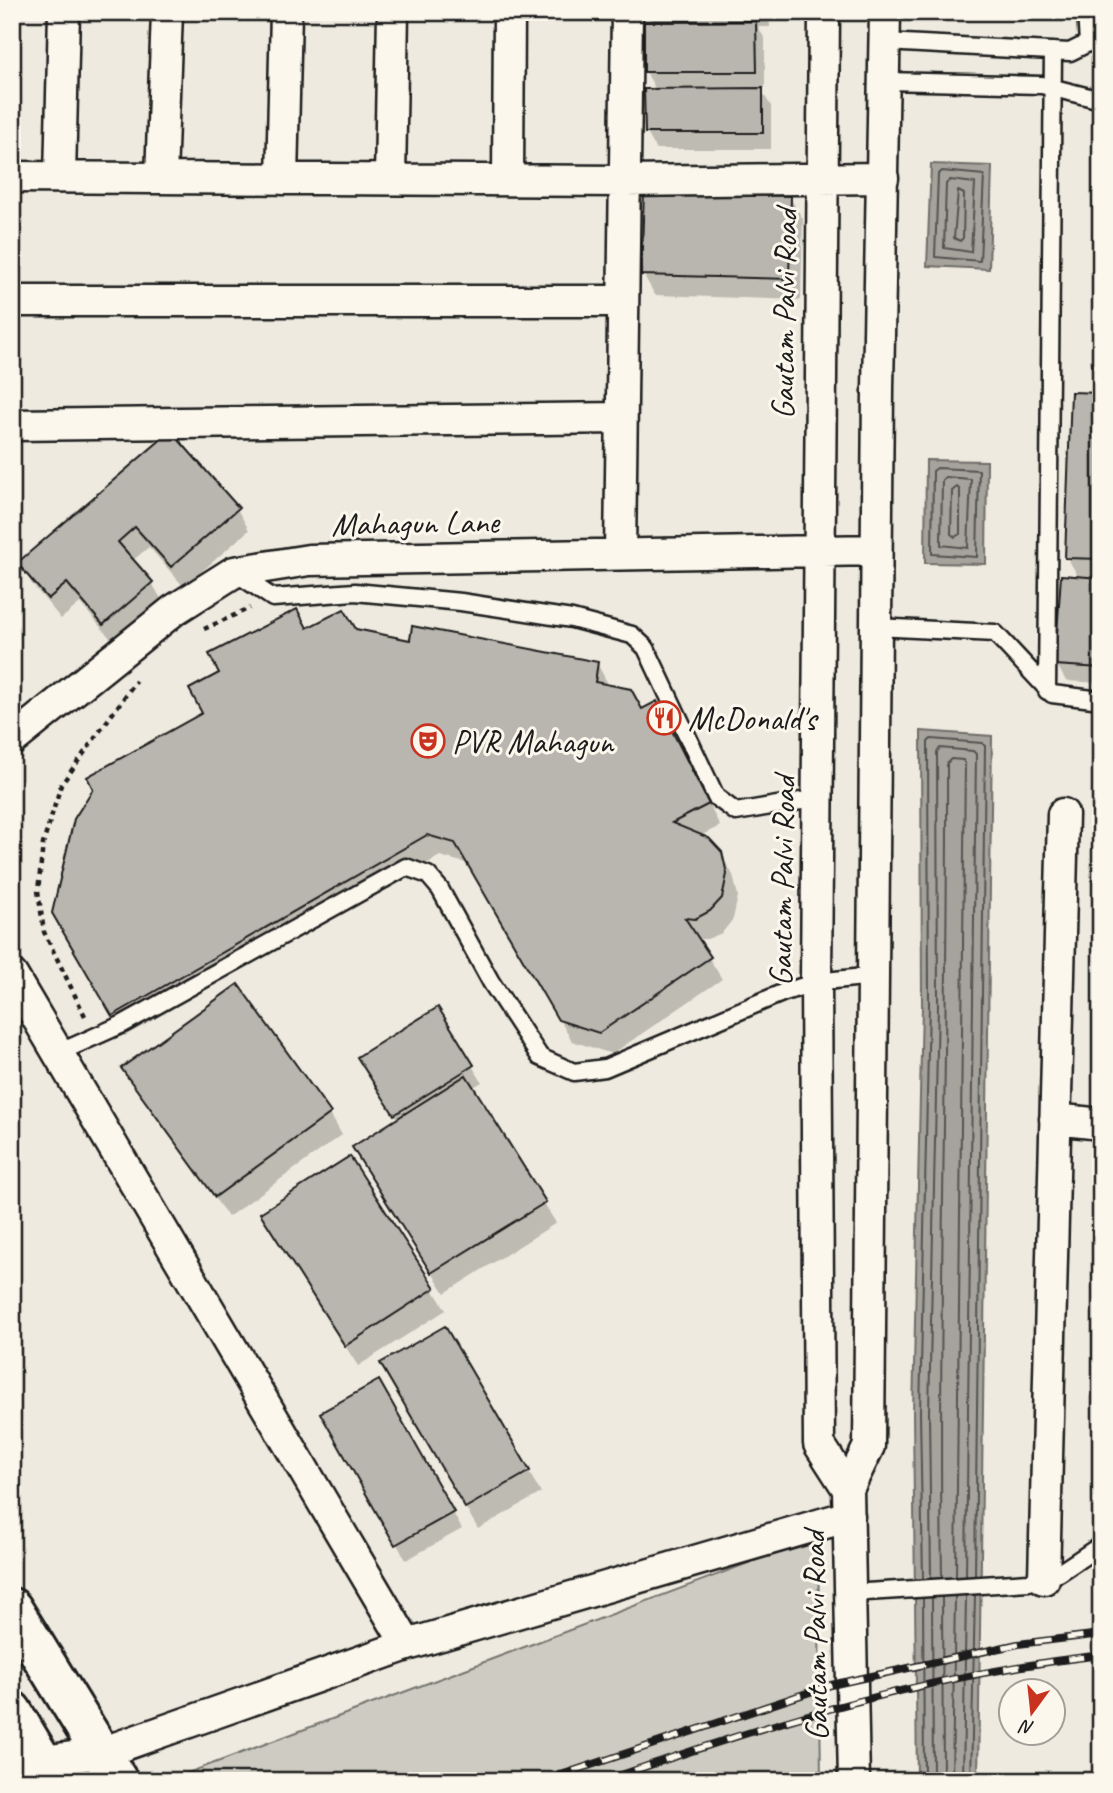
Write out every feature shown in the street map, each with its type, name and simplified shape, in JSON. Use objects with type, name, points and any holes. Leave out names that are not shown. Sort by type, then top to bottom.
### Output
[{"type":"street","points":[[60,177],[64,12]]},
{"type":"street","points":[[161,178],[167,12]]},
{"type":"street","points":[[282,179],[286,12]]},
{"type":"street","points":[[390,179],[393,12]]},
{"type":"street","points":[[508,180],[509,12]]},
{"type":"street","points":[[620,554],[627,12]]},
{"type":"street","name":"Gautam Palvi Road","points":[[824,12],[816,982],[819,1444],[848,1503]]},
{"type":"street","name":"Gautam Palvi Road","points":[[855,1781],[848,1503],[869,1446],[876,626],[885,12]]},
{"type":"street","points":[[12,177],[624,181],[883,178]]},
{"type":"street","points":[[12,301],[623,301]]},
{"type":"street","points":[[12,425],[621,418]]},
{"type":"street","name":"Mahagun Lane","points":[[12,740],[174,610],[234,572],[309,561],[877,550]]},
{"type":"street","points":[[1044,1579],[1063,814]]},
{"type":"street","points":[[12,975],[407,1645]]},
{"type":"street","points":[[1055,1119],[1101,1124]]},
{"type":"street","points":[[12,1711],[37,1771],[109,1767],[407,1645],[848,1503]]},
{"type":"street","points":[[12,1608],[109,1767]]},
{"type":"lane","points":[[885,42],[1070,52],[1088,43],[1086,12]]},
{"type":"lane","points":[[1047,691],[1053,51]]},
{"type":"lane","points":[[886,81],[1051,88],[1101,100]]},
{"type":"lane","points":[[234,572],[273,598],[355,592],[461,602],[572,619],[632,635],[646,648],[716,797],[726,807],[736,812],[819,798]]},
{"type":"lane","points":[[876,626],[995,633],[1047,691],[1058,697],[1101,700]]},
{"type":"lane","points":[[58,1053],[123,1024],[406,867],[428,875],[440,889],[491,982],[540,1057],[574,1072],[605,1068],[782,993],[816,982],[873,976]]},
{"type":"lane","points":[[850,1593],[1044,1579],[1101,1545]]},
{"type":"path","points":[[196,632],[273,598]]},
{"type":"path","points":[[95,1036],[44,932],[38,891],[43,844],[61,785],[135,682],[145,674]]},
{"type":"shaded area","points":[[818,1537],[821,1781],[174,1781],[177,1777]]},
{"type":"water","points":[[931,164],[992,166],[989,269],[927,266]]},
{"type":"water","points":[[926,460],[987,461],[986,564],[925,563]]},
{"type":"water","points":[[921,731],[992,736],[978,1781],[917,1781],[913,1413],[922,1005]]},
{"type":"building","points":[[756,21],[757,72],[644,72],[644,22]]},
{"type":"building","points":[[763,88],[763,133],[645,133],[644,89]]},
{"type":"building","points":[[644,192],[791,196],[789,279],[641,275]]},
{"type":"building","points":[[1071,392],[1101,393],[1101,559],[1065,558]]},
{"type":"building","points":[[171,431],[239,508],[171,567],[135,527],[118,542],[153,582],[103,625],[67,583],[48,599],[17,563]]},
{"type":"building","points":[[1061,575],[1101,578],[1101,668],[1055,665]]},
{"type":"building","points":[[297,609],[307,628],[344,609],[356,629],[410,640],[412,626],[598,662],[595,682],[631,689],[642,709],[657,701],[709,804],[672,823],[709,838],[722,852],[727,874],[722,898],[710,911],[695,919],[685,918],[711,957],[599,1033],[558,1020],[455,843],[427,835],[112,1016],[52,913],[74,819],[93,789],[87,777],[202,713],[189,689],[219,673],[209,654]]},
{"type":"building","points":[[238,984],[331,1113],[215,1197],[121,1068]]},
{"type":"building","points":[[438,1007],[474,1065],[394,1115],[357,1057]]},
{"type":"building","points":[[466,1075],[546,1202],[431,1273],[352,1147]]},
{"type":"building","points":[[350,1156],[435,1288],[345,1346],[260,1213]]},
{"type":"building","points":[[445,1326],[530,1471],[465,1508],[380,1363]]},
{"type":"building","points":[[379,1380],[454,1512],[395,1545],[320,1413]]},
{"type":"railway","points":[[543,1781],[831,1685],[1018,1644],[1101,1634]]},
{"type":"railway","points":[[604,1781],[787,1721],[911,1688],[1036,1664],[1101,1655]]},
{"type":"place","name":"McDonald's","points":[[664,718]]},
{"type":"place","name":"PVR Mahagun","points":[[428,741]]}]
